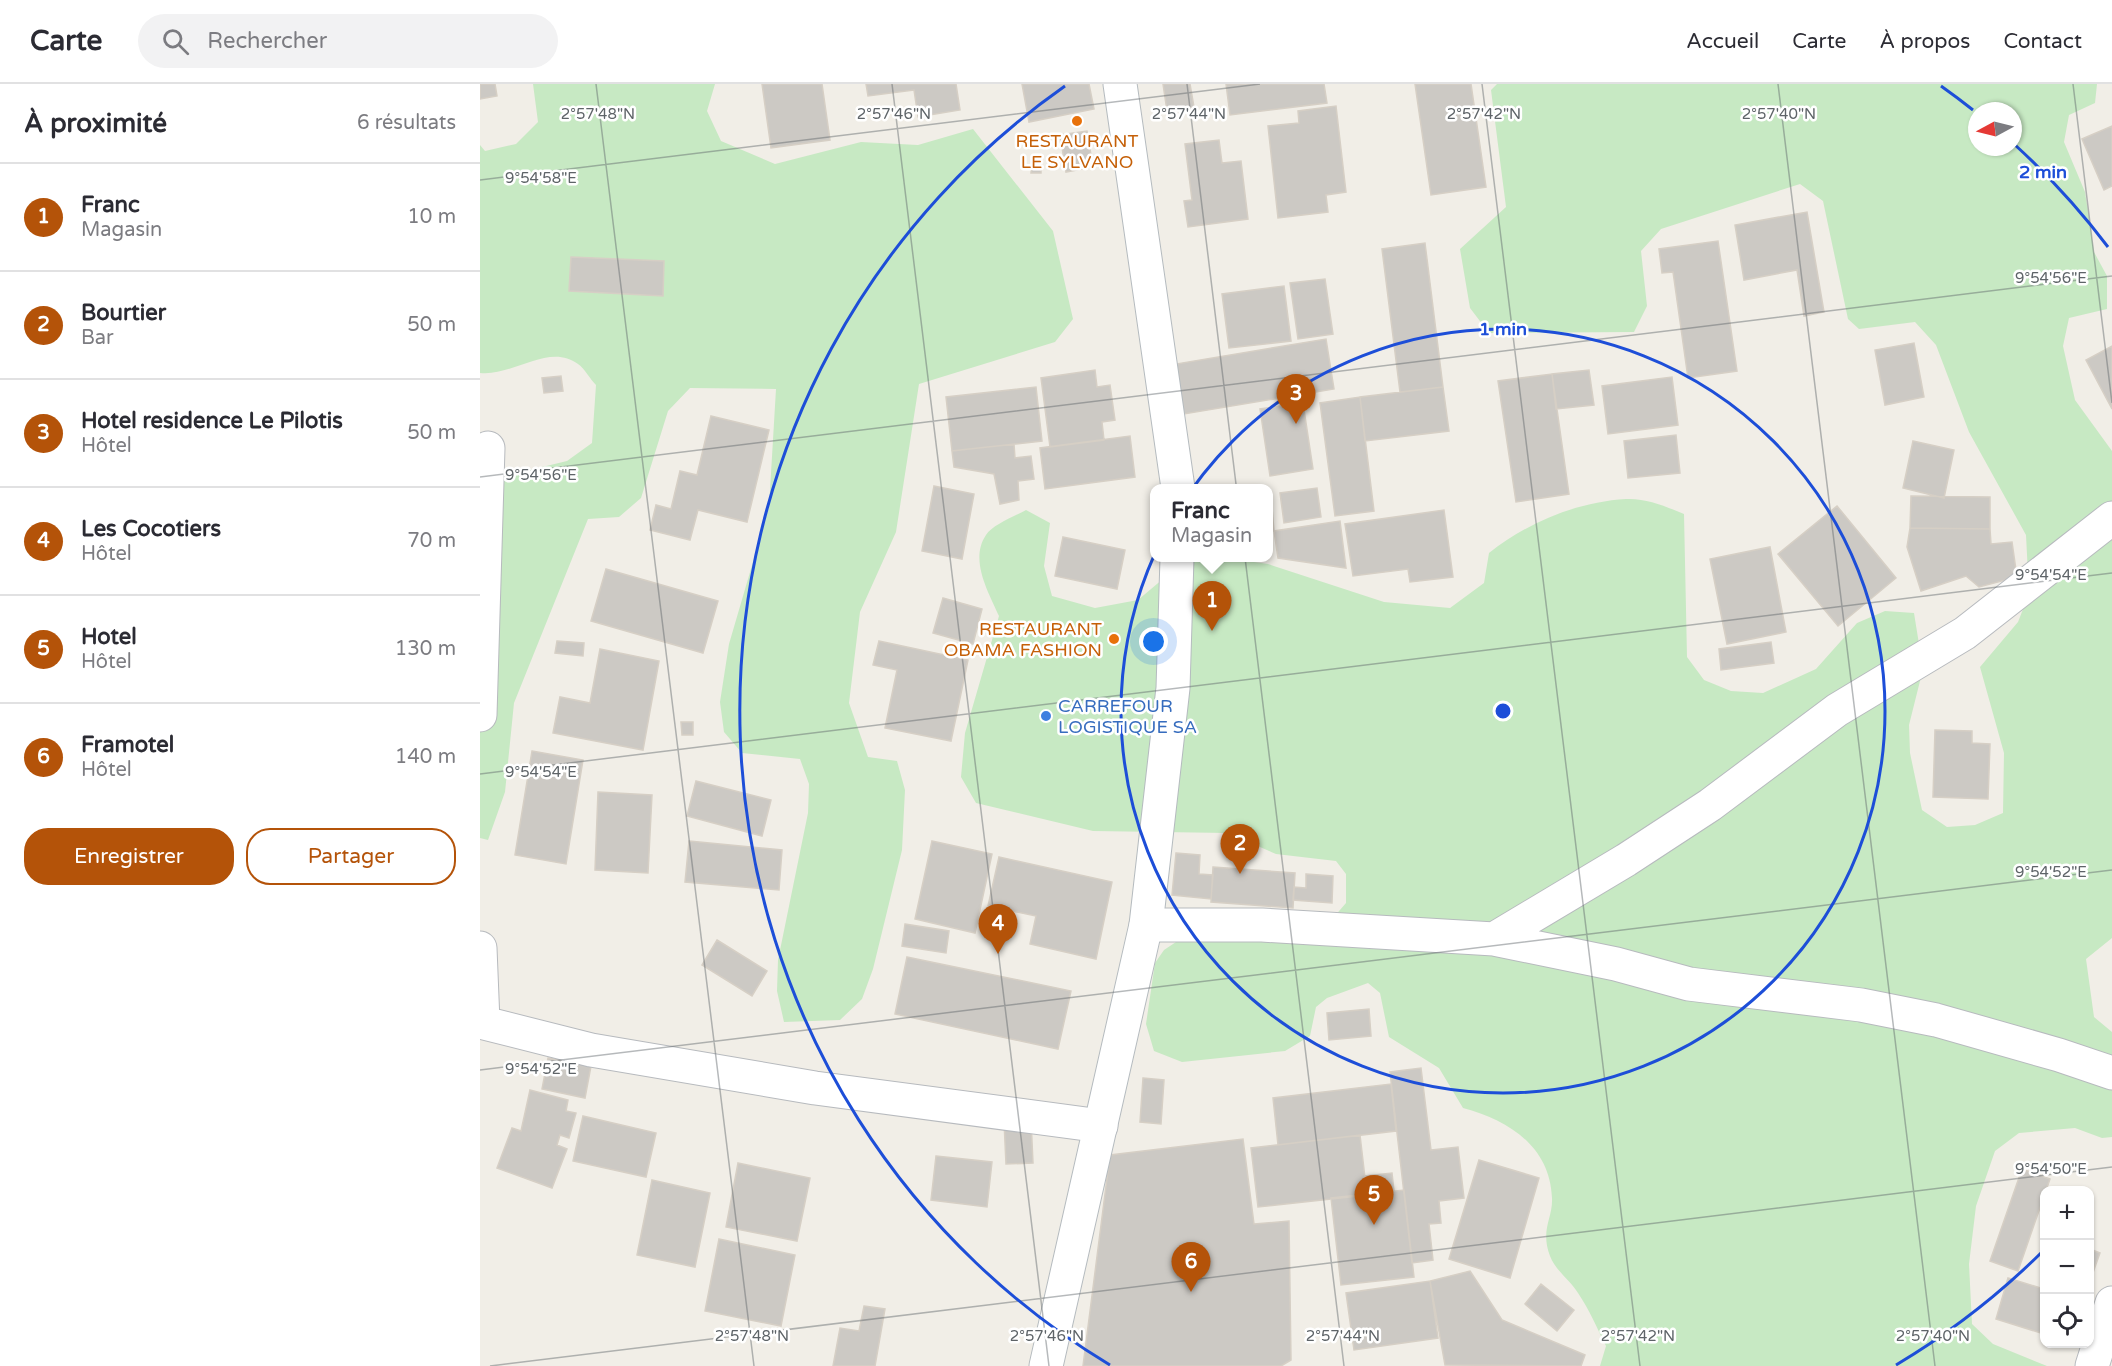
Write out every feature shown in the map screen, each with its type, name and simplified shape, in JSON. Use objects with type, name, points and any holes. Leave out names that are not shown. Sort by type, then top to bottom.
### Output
[{"type":"street","points":[[1120,84],[1177,484]]},
{"type":"street","points":[[480,715],[488,448]]},
{"type":"street","points":[[1494,939],[1626,860],[1710,805],[1838,710],[1965,633],[2112,518]]},
{"type":"street","points":[[1046,1366],[1146,925],[1173,688],[1177,562]]},
{"type":"street","points":[[1146,925],[1262,926],[1494,939],[1616,964],[1689,984],[1861,1005],[1936,1020],[2059,1055],[2112,1073]]},
{"type":"street","points":[[480,948],[481,1022],[591,1050],[791,1084],[1101,1126]]},
{"type":"street","points":[[2092,1366],[2112,1303]]},
{"type":"green space","points":[[533,84],[715,84],[707,111],[721,141],[775,164],[861,142],[918,145],[973,129],[1053,231],[1073,319],[1055,342],[919,384],[896,532],[860,612],[849,703],[868,757],[897,761],[905,790],[902,850],[873,969],[862,999],[840,1020],[784,1022],[777,991],[778,960],[808,813],[809,784],[800,759],[742,753],[724,732],[720,702],[729,644],[769,507],[776,389],[690,388],[668,411],[641,498],[619,517],[588,519],[514,703],[505,792],[488,840],[480,838],[480,482],[567,461],[592,443],[596,385],[578,364],[567,358],[543,358],[505,370],[480,373],[480,145],[485,151],[516,144],[538,122]]},
{"type":"green space","points":[[1497,84],[2097,84],[2095,103],[2069,115],[2064,142],[2085,192],[2094,252],[2107,276],[2107,309],[2069,318],[2063,346],[2075,400],[2112,451],[2112,938],[2086,959],[2094,1017],[2112,1032],[2112,1137],[2102,1138],[2075,1128],[2019,1133],[1995,1151],[1976,1206],[1969,1264],[1972,1324],[1993,1344],[2047,1366],[1600,1366],[1606,1346],[1582,1299],[1555,1266],[1547,1247],[1546,1238],[1552,1198],[1544,1164],[1524,1138],[1510,1128],[1480,1113],[1463,1108],[1439,1068],[1389,1037],[1380,993],[1368,983],[1327,998],[1316,1007],[1310,1036],[1285,1051],[1182,1062],[1154,1051],[1146,1024],[1155,963],[1164,950],[1176,942],[1327,925],[1346,903],[1346,874],[1336,861],[1276,854],[1228,833],[1093,831],[976,803],[961,777],[965,733],[999,616],[982,576],[979,555],[981,545],[989,531],[1026,510],[1050,523],[1044,566],[1052,596],[1095,608],[1138,600],[1183,562],[1254,562],[1268,564],[1384,602],[1450,608],[1484,583],[1489,553],[1519,532],[1571,509],[1607,501],[1633,499],[1655,503],[1684,514],[1687,657],[1704,680],[1731,691],[1763,693],[1816,669],[1857,623],[1885,611],[1914,613],[1923,669],[1909,725],[1910,753],[1922,810],[1947,827],[1975,825],[2003,813],[2004,753],[1980,667],[2018,622],[2029,594],[2026,535],[1969,432],[1936,345],[1915,322],[1859,329],[1848,319],[1823,201],[1800,184],[1661,229],[1641,251],[1647,306],[1634,332],[1489,333],[1470,308],[1460,249],[1506,207],[1491,90]]},
{"type":"building","points":[[480,84],[495,84],[497,96],[480,99]]},
{"type":"building","points":[[762,84],[822,84],[830,140],[771,148]]},
{"type":"building","points":[[866,84],[956,84],[960,110],[918,117],[914,90],[868,96]]},
{"type":"building","points":[[1022,84],[1089,84],[1094,109],[1029,122]]},
{"type":"building","points":[[1163,84],[1190,84],[1194,107],[1167,111]]},
{"type":"building","points":[[1226,84],[1324,84],[1327,103],[1230,115]]},
{"type":"building","points":[[1415,84],[1471,84],[1486,187],[1431,195]]},
{"type":"building","points":[[1336,106],[1346,192],[1326,195],[1328,212],[1278,218],[1268,126],[1299,123],[1298,111]]},
{"type":"building","points":[[2112,126],[2112,186],[2104,190],[2082,139]]},
{"type":"building","points":[[1087,131],[1093,167],[1066,172],[1060,135]]},
{"type":"building","points":[[1219,140],[1222,163],[1241,161],[1248,219],[1188,227],[1184,201],[1192,200],[1185,144]]},
{"type":"building","points":[[1032,161],[1041,161],[1041,173],[1031,173]]},
{"type":"building","points":[[1807,212],[1824,312],[1804,316],[1797,270],[1744,280],[1735,225]]},
{"type":"building","points":[[1718,241],[1737,371],[1688,378],[1673,272],[1662,273],[1659,249]]},
{"type":"building","points":[[1425,243],[1443,387],[1400,392],[1382,249]]},
{"type":"building","points":[[571,257],[664,261],[663,296],[569,291]]},
{"type":"building","points":[[1325,279],[1333,334],[1298,339],[1290,283]]},
{"type":"building","points":[[1284,286],[1291,341],[1229,348],[1222,294]]},
{"type":"building","points":[[1326,339],[1334,389],[1184,414],[1176,364]]},
{"type":"building","points":[[1914,343],[1924,397],[1885,405],[1875,350]]},
{"type":"building","points":[[2112,346],[2112,409],[2086,360]]},
{"type":"building","points":[[1095,370],[1097,387],[1110,385],[1115,420],[1102,422],[1104,440],[1050,447],[1041,378]]},
{"type":"building","points":[[1589,370],[1594,405],[1556,409],[1552,374]]},
{"type":"building","points":[[1552,374],[1569,494],[1516,502],[1498,381]]},
{"type":"building","points":[[561,376],[563,391],[544,393],[542,378]]},
{"type":"building","points":[[1672,377],[1678,425],[1608,434],[1602,386]]},
{"type":"building","points":[[1036,387],[1042,441],[952,451],[946,397]]},
{"type":"building","points":[[1443,387],[1449,431],[1365,441],[1360,397]]},
{"type":"building","points":[[1360,397],[1374,511],[1335,516],[1320,403]]},
{"type":"building","points":[[1303,403],[1313,469],[1270,476],[1260,409]]},
{"type":"building","points":[[711,416],[769,430],[747,522],[698,510],[690,540],[650,530],[656,505],[671,509],[680,471],[697,475]]},
{"type":"building","points":[[1676,435],[1680,473],[1628,478],[1624,441]]},
{"type":"building","points":[[1130,436],[1135,477],[1045,489],[1040,448]]},
{"type":"building","points":[[1913,441],[1954,450],[1944,498],[1903,488]]},
{"type":"building","points":[[1014,444],[1015,458],[1031,456],[1034,479],[1018,481],[1019,500],[1000,504],[994,474],[954,467],[952,451]]},
{"type":"building","points":[[934,486],[974,494],[962,559],[922,551]]},
{"type":"building","points":[[1317,488],[1321,517],[1284,523],[1280,493]]},
{"type":"building","points":[[1911,496],[1990,497],[1990,529],[1910,528]]},
{"type":"building","points":[[1837,506],[1896,578],[1838,626],[1778,554]]},
{"type":"building","points":[[1444,510],[1453,577],[1410,582],[1408,569],[1353,576],[1345,524]]},
{"type":"building","points":[[1340,521],[1346,568],[1278,558],[1274,531]]},
{"type":"building","points":[[1910,528],[1990,529],[1991,544],[2012,542],[2017,577],[1979,587],[1966,576],[1921,591],[1907,547]]},
{"type":"building","points":[[1063,537],[1125,550],[1117,589],[1055,576]]},
{"type":"building","points":[[1770,547],[1786,632],[1727,644],[1710,559]]},
{"type":"building","points":[[606,569],[718,601],[703,653],[591,621]]},
{"type":"building","points":[[943,598],[982,609],[973,644],[933,633]]},
{"type":"building","points":[[557,641],[584,643],[583,656],[555,653]]},
{"type":"building","points":[[879,641],[968,660],[951,741],[885,728],[897,670],[873,665]]},
{"type":"building","points":[[1771,642],[1774,663],[1721,670],[1719,649]]},
{"type":"building","points":[[600,649],[659,661],[643,750],[553,733],[560,697],[590,703]]},
{"type":"building","points":[[681,722],[693,722],[693,735],[682,735]]},
{"type":"building","points":[[1935,730],[1972,731],[1972,743],[1990,744],[1988,799],[1933,797]]},
{"type":"building","points":[[532,751],[583,760],[566,864],[515,855]]},
{"type":"building","points":[[696,781],[771,800],[762,836],[687,816]]},
{"type":"building","points":[[598,792],[652,795],[648,873],[595,870]]},
{"type":"building","points":[[689,841],[782,850],[779,890],[685,882]]},
{"type":"building","points":[[932,841],[992,854],[975,933],[915,919]]},
{"type":"building","points":[[1176,853],[1200,855],[1199,874],[1213,875],[1211,899],[1172,895]]},
{"type":"building","points":[[999,857],[1112,882],[1096,959],[1030,944],[1036,916],[988,906]]},
{"type":"building","points":[[1213,867],[1295,873],[1293,908],[1211,902]]},
{"type":"building","points":[[1306,874],[1333,876],[1332,903],[1293,900],[1294,887],[1306,888]]},
{"type":"building","points":[[905,924],[949,931],[946,953],[902,946]]},
{"type":"building","points":[[717,940],[767,971],[752,996],[702,965]]},
{"type":"building","points":[[907,957],[1071,991],[1058,1049],[895,1014]]},
{"type":"building","points":[[1369,1009],[1371,1036],[1329,1040],[1327,1013]]},
{"type":"building","points":[[548,1058],[591,1066],[585,1098],[542,1089]]},
{"type":"building","points":[[1421,1068],[1431,1150],[1458,1147],[1464,1198],[1439,1201],[1441,1223],[1429,1224],[1433,1260],[1412,1263],[1390,1072]]},
{"type":"building","points":[[1143,1078],[1164,1080],[1161,1124],[1140,1122]]},
{"type":"building","points":[[1391,1084],[1396,1131],[1278,1145],[1273,1098]]},
{"type":"building","points":[[530,1090],[568,1100],[566,1111],[576,1113],[569,1138],[560,1135],[557,1145],[567,1149],[552,1188],[497,1168],[512,1128],[521,1131]]},
{"type":"building","points":[[583,1116],[656,1133],[646,1177],[573,1161]]},
{"type":"building","points":[[1031,1120],[1033,1163],[1006,1164],[1004,1121]]},
{"type":"building","points":[[1360,1135],[1367,1195],[1258,1207],[1251,1148]]},
{"type":"building","points":[[1243,1139],[1254,1224],[1289,1221],[1291,1360],[1281,1366],[1083,1366],[1110,1155]]},
{"type":"building","points":[[936,1156],[992,1162],[987,1207],[931,1200]]},
{"type":"building","points":[[1479,1160],[1539,1178],[1510,1278],[1449,1259]]},
{"type":"building","points":[[738,1163],[810,1178],[797,1241],[726,1227]]},
{"type":"building","points":[[2022,1169],[2050,1179],[2048,1186],[2040,1186],[2040,1208],[2018,1271],[1990,1261]]},
{"type":"building","points":[[1392,1173],[1394,1191],[1367,1195],[1365,1176]]},
{"type":"building","points":[[652,1180],[710,1193],[695,1267],[637,1255]]},
{"type":"building","points":[[1404,1190],[1414,1277],[1341,1285],[1331,1198]]},
{"type":"building","points":[[719,1239],[795,1255],[781,1326],[705,1311]]},
{"type":"building","points":[[2094,1251],[2100,1253],[2094,1270]]},
{"type":"building","points":[[1470,1271],[1502,1320],[1585,1355],[1581,1366],[1445,1365],[1430,1281]]},
{"type":"building","points":[[2008,1278],[2040,1288],[2040,1333],[1996,1319]]},
{"type":"building","points":[[1430,1281],[1438,1338],[1354,1350],[1346,1293]]},
{"type":"building","points":[[1541,1284],[1574,1310],[1557,1331],[1525,1304]]},
{"type":"building","points":[[864,1306],[885,1309],[875,1366],[833,1366],[840,1328],[859,1331]]},
{"type":"place","name":"RESTAURANT LE SYLVANO","points":[[1077,121]]},
{"type":"place","name":"Hotel residence Le Pilotis","points":[[1296,424]]},
{"type":"place","name":"Franc","points":[[1212,631]]},
{"type":"place","name":"RESTAURANT OBAMA FASHION","points":[[1114,639]]},
{"type":"place","name":"CARREFOUR LOGISTIQUE SA","points":[[1046,716]]},
{"type":"place","name":"Bourtier","points":[[1240,874]]},
{"type":"place","name":"Les Cocotiers","points":[[998,954]]},
{"type":"place","name":"Hotel","points":[[1374,1225]]},
{"type":"place","name":"Framotel","points":[[1191,1292]]}]
